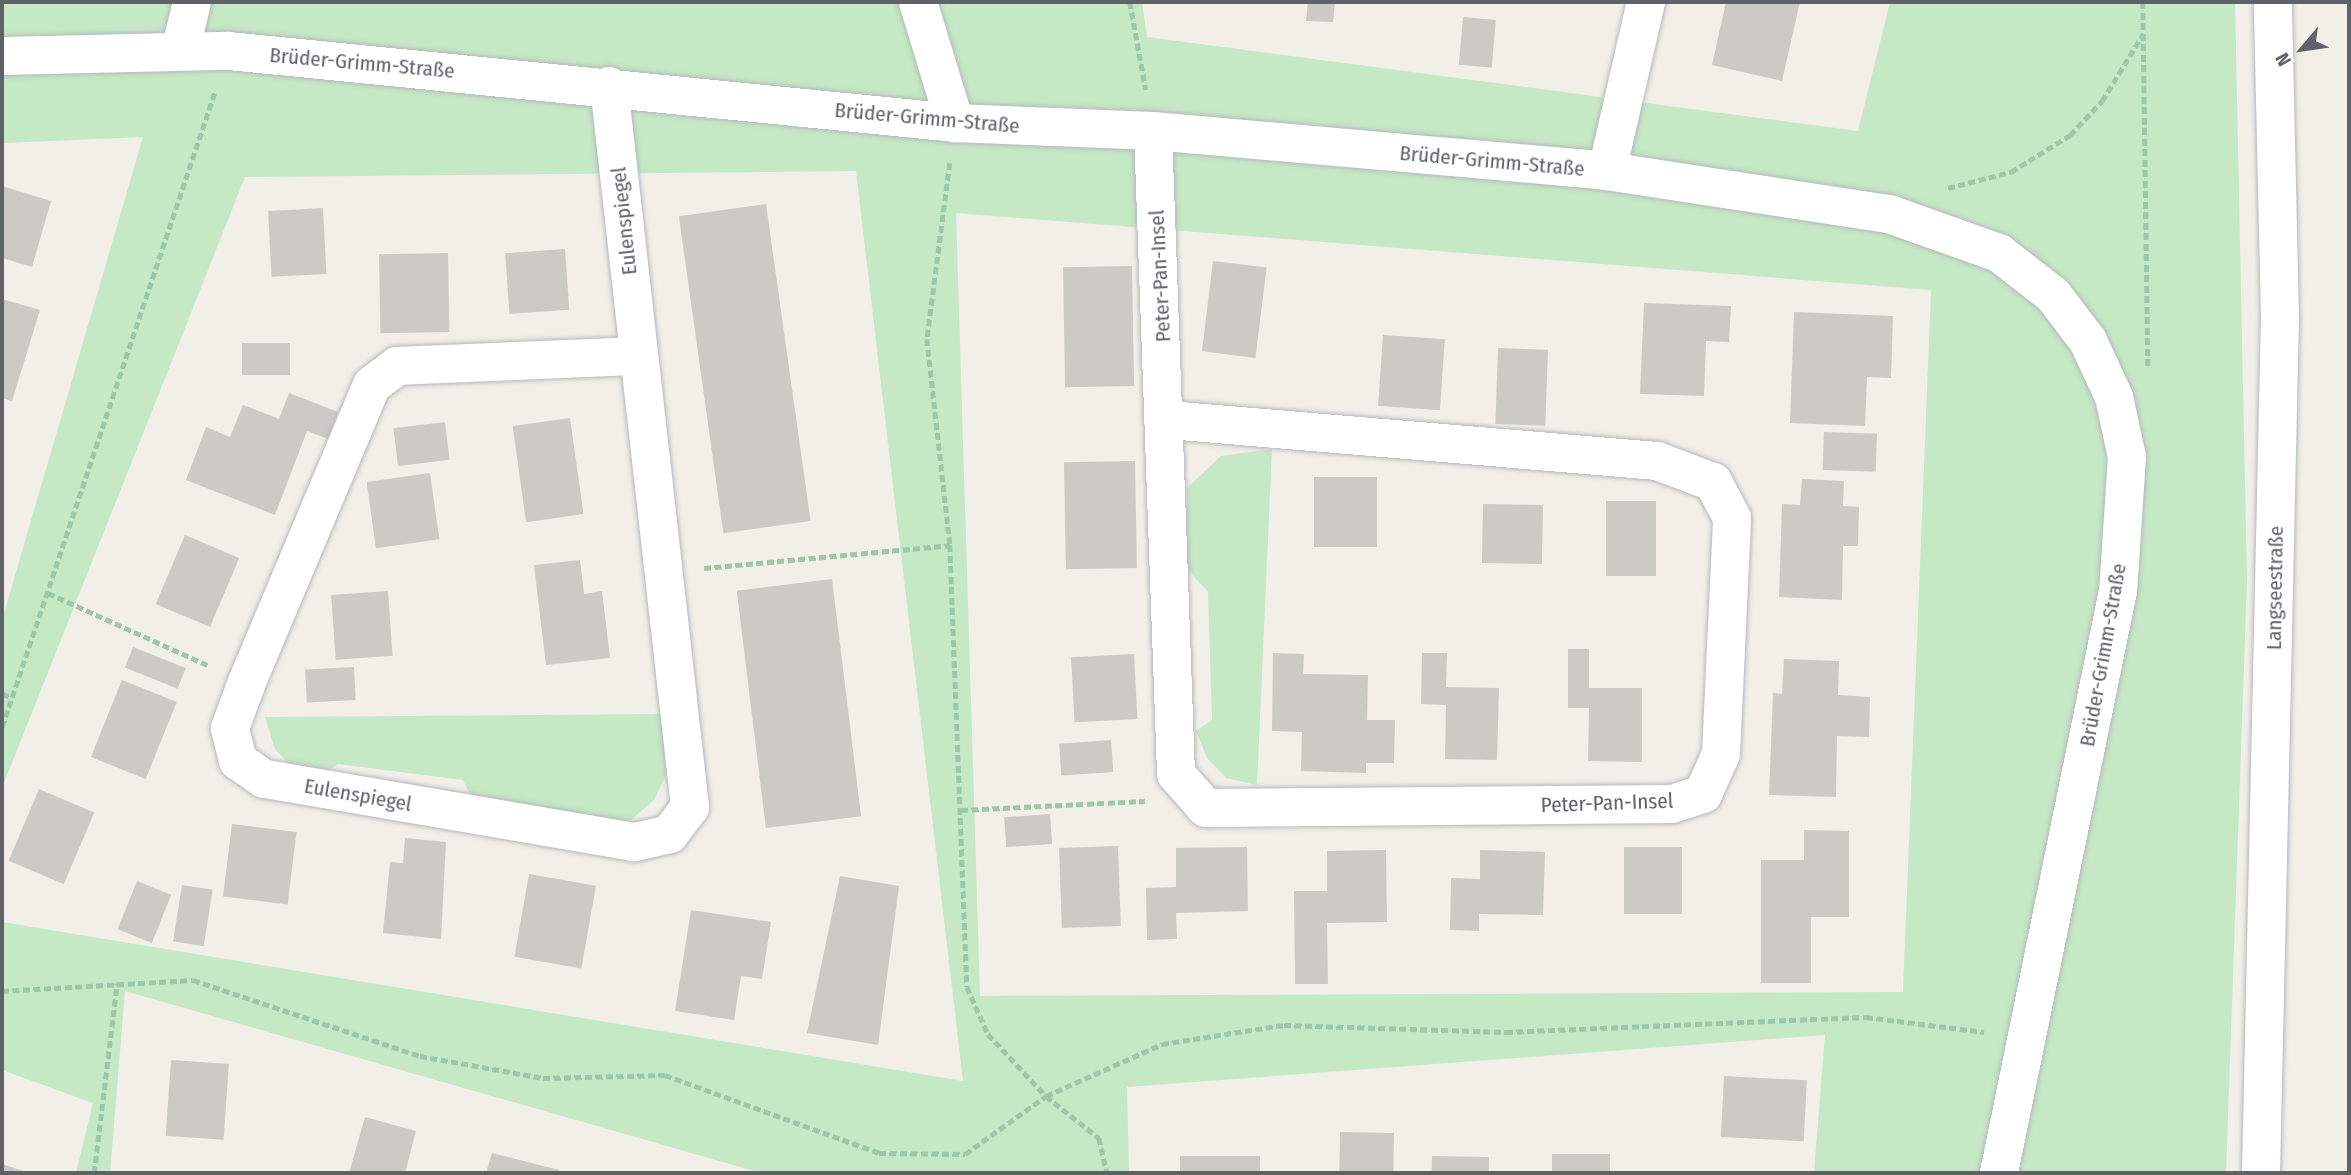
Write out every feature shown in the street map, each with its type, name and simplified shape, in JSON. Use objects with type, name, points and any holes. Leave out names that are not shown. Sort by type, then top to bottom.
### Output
[{"type":"street","points":[[180,51],[191,2]]},
{"type":"street","points":[[918,2],[955,123]]},
{"type":"street","points":[[1606,171],[1646,2]]},
{"type":"street","name":"Langseestraße","points":[[2261,1173],[2280,319],[2273,2]]},
{"type":"street","name":"Brüder-Grimm-Straße","points":[[2,57],[229,51],[610,86],[955,123],[1153,131],[1606,171],[1889,214],[1999,253],[2053,295],[2088,341],[2114,397],[2127,457],[2118,591],[2030,1038],[1999,1173]]},
{"type":"street","name":"Eulenspiegel","points":[[610,86],[690,807],[670,834],[634,842],[264,779],[238,761],[230,728],[372,385],[397,366],[638,356]]},
{"type":"street","name":"Peter-Pan-Insel","points":[[1153,131],[1167,420],[1176,774],[1206,808],[1672,804],[1703,794],[1721,754],[1732,518],[1713,482],[1657,461],[1167,420]]},
{"type":"path","points":[[1130,2],[1153,131]]},
{"type":"path","points":[[2114,397],[2148,370],[2143,2]]},
{"type":"path","points":[[1889,214],[1942,190],[2011,172],[2070,135],[2102,101],[2143,33]]},
{"type":"path","points":[[2,727],[229,51]]},
{"type":"path","points":[[955,123],[928,339],[950,545],[967,987],[988,1034],[1046,1096],[1099,1138],[1107,1173]]},
{"type":"path","points":[[663,572],[950,545]]},
{"type":"path","points":[[48,593],[247,682]]},
{"type":"path","points":[[2,694],[12,697]]},
{"type":"path","points":[[961,810],[1142,803],[1176,774]]},
{"type":"path","points":[[2,991],[193,980],[420,1056],[542,1078],[665,1075],[879,1153],[965,1154],[1046,1096],[1162,1044],[1284,1025],[1506,1032],[1866,1017],[2030,1038]]},
{"type":"path","points":[[94,1173],[117,984]]},
{"type":"green space","points":[[2,2],[1142,2],[1147,37],[1858,131],[1890,2],[2235,2],[2247,580],[2226,1173],[1814,1173],[1825,1035],[1127,1087],[1129,1173],[761,1173],[125,991],[110,1173],[76,1173],[93,1103],[2,1070],[2,922],[963,1081],[856,171],[245,177],[2,788],[2,620],[143,137],[2,143]],"holes":[[[956,213],[1931,290],[1903,992],[980,996]]]},
{"type":"green space","points":[[1272,449],[1257,785],[1226,778],[1207,758],[1196,731],[1212,720],[1208,592],[1187,569],[1187,488],[1221,456]]},
{"type":"green space","points":[[663,714],[666,775],[654,800],[631,820],[600,823],[474,803],[463,780],[338,764],[317,777],[295,770],[275,749],[265,717]]},
{"type":"building","points":[[1308,2],[1335,2],[1333,22],[1306,21]]},
{"type":"building","points":[[1726,2],[1800,2],[1782,81],[1712,65]]},
{"type":"building","points":[[1463,17],[1496,20],[1492,68],[1459,65]]},
{"type":"building","points":[[2,186],[51,201],[32,267],[2,258]]},
{"type":"building","points":[[766,204],[811,521],[723,533],[679,216]]},
{"type":"building","points":[[323,208],[326,274],[272,277],[268,211]]},
{"type":"building","points":[[565,249],[569,310],[509,314],[505,253]]},
{"type":"building","points":[[448,253],[449,332],[380,333],[379,254]]},
{"type":"building","points":[[1213,261],[1267,268],[1256,358],[1202,351]]},
{"type":"building","points":[[1132,266],[1134,386],[1065,387],[1063,267]]},
{"type":"building","points":[[2,299],[40,310],[12,401],[2,398]]},
{"type":"building","points":[[1644,303],[1731,306],[1729,342],[1706,341],[1704,396],[1640,394]]},
{"type":"building","points":[[1794,312],[1893,316],[1891,378],[1867,377],[1865,426],[1790,423]]},
{"type":"building","points":[[1383,335],[1445,339],[1440,410],[1378,406]]},
{"type":"building","points":[[242,343],[290,343],[290,375],[242,375]]},
{"type":"building","points":[[1498,348],[1548,350],[1545,426],[1495,424]]},
{"type":"building","points":[[289,393],[338,412],[328,439],[307,431],[275,515],[186,480],[206,427],[230,437],[243,405],[279,419]]},
{"type":"building","points":[[570,418],[583,514],[526,522],[513,426]]},
{"type":"building","points":[[445,422],[450,460],[398,466],[393,428]]},
{"type":"building","points":[[1824,432],[1877,434],[1876,472],[1823,470]]},
{"type":"building","points":[[1135,461],[1137,568],[1066,569],[1064,462]]},
{"type":"building","points":[[430,473],[439,539],[376,548],[367,482]]},
{"type":"building","points":[[1314,477],[1377,477],[1377,547],[1314,547]]},
{"type":"building","points":[[1802,479],[1844,481],[1843,506],[1859,507],[1858,546],[1843,546],[1842,600],[1779,597],[1782,504],[1800,505]]},
{"type":"building","points":[[1606,501],[1656,501],[1656,576],[1606,576]]},
{"type":"building","points":[[1483,504],[1543,505],[1542,564],[1482,563]]},
{"type":"building","points":[[185,535],[239,558],[210,627],[156,604]]},
{"type":"building","points":[[580,560],[584,594],[602,591],[610,658],[546,665],[534,565]]},
{"type":"building","points":[[832,579],[861,816],[766,828],[737,591]]},
{"type":"building","points":[[388,591],[393,656],[336,660],[331,595]]},
{"type":"building","points":[[133,647],[186,668],[178,689],[125,667]]},
{"type":"building","points":[[1568,649],[1589,649],[1589,688],[1642,688],[1642,762],[1588,761],[1589,708],[1568,708]]},
{"type":"building","points":[[1273,653],[1304,654],[1303,674],[1368,675],[1367,720],[1395,720],[1394,763],[1366,763],[1366,773],[1301,771],[1302,732],[1272,731]]},
{"type":"building","points":[[1422,653],[1447,653],[1446,687],[1499,688],[1497,760],[1445,759],[1446,705],[1421,704]]},
{"type":"building","points":[[1134,654],[1137,719],[1074,722],[1071,657]]},
{"type":"building","points":[[1784,659],[1839,661],[1838,695],[1870,697],[1869,737],[1837,736],[1836,797],[1769,795],[1773,693],[1782,694]]},
{"type":"building","points":[[354,667],[356,700],[307,703],[305,670]]},
{"type":"building","points":[[122,680],[177,702],[146,779],[91,757]]},
{"type":"building","points":[[1111,740],[1113,772],[1061,776],[1059,744]]},
{"type":"building","points":[[39,789],[94,812],[64,884],[9,861]]},
{"type":"building","points":[[1050,814],[1052,844],[1006,847],[1004,817]]},
{"type":"building","points":[[232,824],[297,832],[288,904],[223,896]]},
{"type":"building","points":[[1804,830],[1849,831],[1849,917],[1811,917],[1811,983],[1761,983],[1761,860],[1804,860]]},
{"type":"building","points":[[405,838],[446,842],[441,939],[383,933],[390,862],[403,863]]},
{"type":"building","points":[[1118,846],[1121,926],[1062,928],[1059,848]]},
{"type":"building","points":[[1247,847],[1248,911],[1176,913],[1177,939],[1147,940],[1146,888],[1176,887],[1176,848]]},
{"type":"building","points":[[1624,847],[1682,847],[1682,914],[1624,914]]},
{"type":"building","points":[[1386,850],[1387,922],[1327,923],[1328,984],[1295,984],[1294,891],[1327,891],[1327,851]]},
{"type":"building","points":[[1480,850],[1545,852],[1543,915],[1479,914],[1479,931],[1450,930],[1451,878],[1480,879]]},
{"type":"building","points":[[529,874],[596,886],[581,969],[514,957]]},
{"type":"building","points":[[840,876],[899,886],[878,1045],[807,1033]]},
{"type":"building","points":[[137,881],[171,895],[152,943],[118,929]]},
{"type":"building","points":[[182,885],[213,890],[204,946],[173,941]]},
{"type":"building","points":[[691,910],[771,922],[762,979],[741,976],[734,1020],[675,1011]]},
{"type":"building","points":[[171,1060],[229,1064],[224,1140],[166,1136]]},
{"type":"building","points":[[1724,1076],[1807,1080],[1804,1141],[1721,1137]]},
{"type":"building","points":[[365,1117],[416,1131],[405,1173],[349,1173]]},
{"type":"building","points":[[1340,1132],[1394,1133],[1393,1173],[1339,1173]]},
{"type":"building","points":[[492,1153],[559,1170],[559,1173],[486,1173]]},
{"type":"building","points":[[1552,1154],[1610,1154],[1610,1173],[1552,1173]]},
{"type":"building","points":[[1180,1156],[1260,1156],[1260,1173],[1180,1173]]},
{"type":"building","points":[[1432,1156],[1489,1157],[1489,1173],[1432,1173]]},
{"type":"building","points":[[2,1164],[30,1173],[2,1173]]}]
